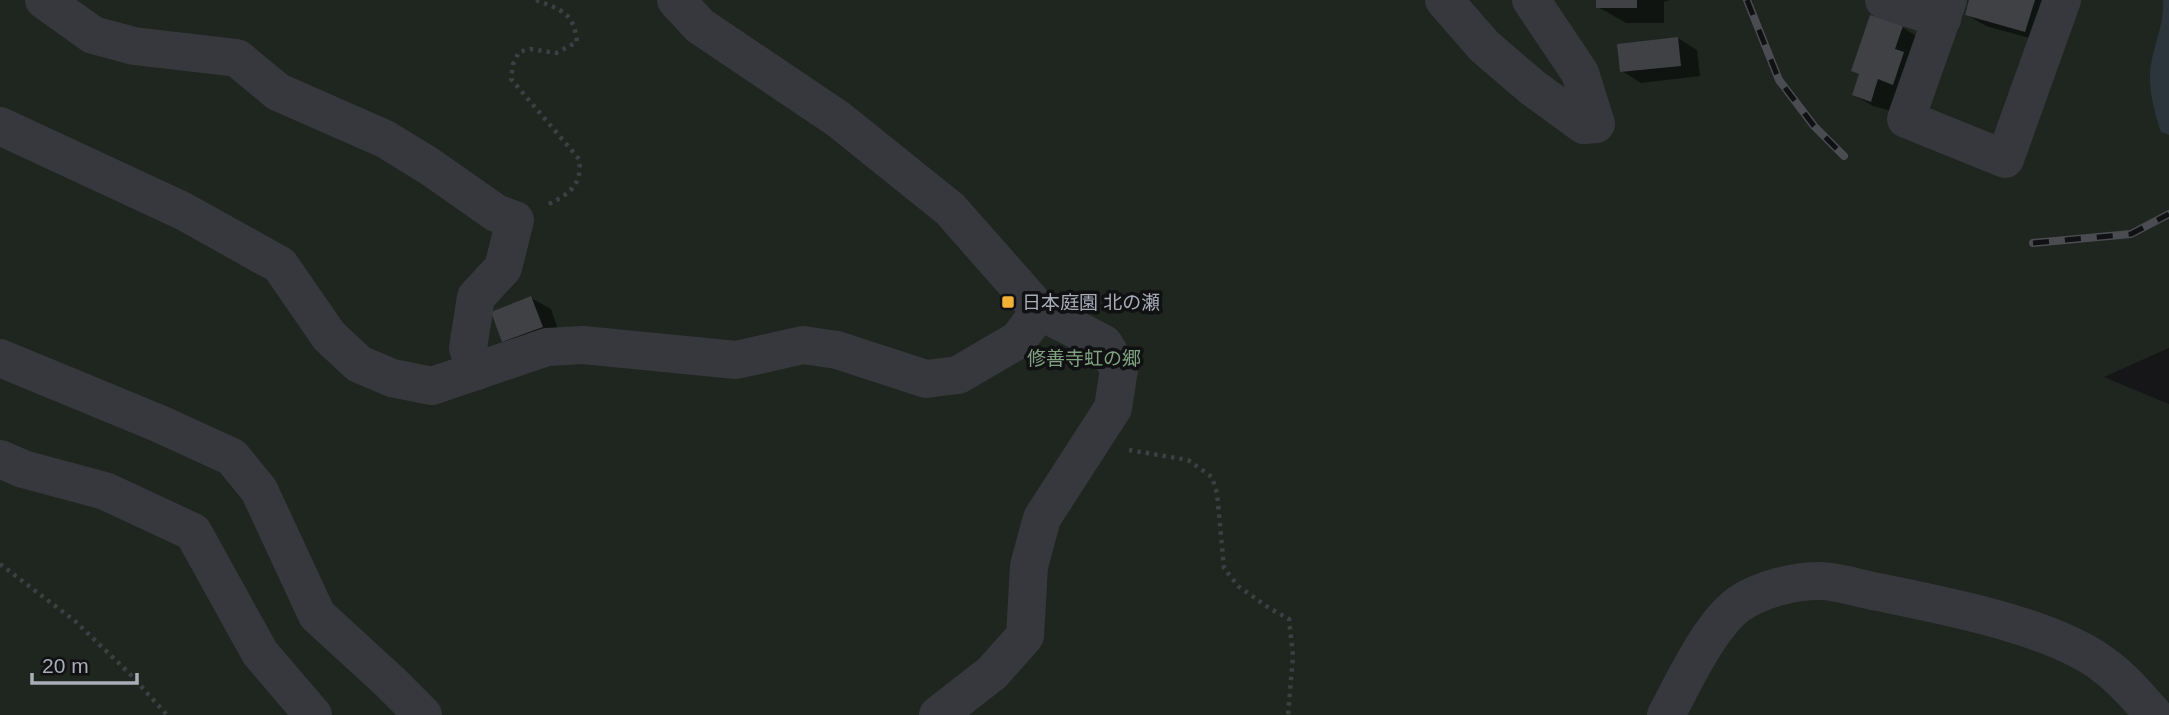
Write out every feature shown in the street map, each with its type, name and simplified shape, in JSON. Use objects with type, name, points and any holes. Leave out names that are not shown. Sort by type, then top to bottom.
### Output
[{"type":"street","points":[[44,0],[93,35],[134,46],[237,58],[278,92],[385,139],[496,213],[515,220],[503,268],[476,297],[468,348],[477,371]]},
{"type":"street","points":[[676,0],[701,26],[838,119],[950,209],[1040,311],[1104,344],[1119,369],[1113,408],[1042,518],[1029,566],[1025,636],[992,673],[938,715]]},
{"type":"street","points":[[1444,0],[1483,46],[1533,88],[1584,125],[1596,124],[1580,73],[1531,0]]},
{"type":"street","points":[[1884,0],[1945,10],[1906,119],[2005,159],[2062,0]]},
{"type":"street","points":[[0,126],[183,211],[280,265],[329,336],[359,364],[392,378],[432,386],[547,346],[583,345],[736,360],[803,345],[837,349],[926,379],[958,375],[1018,340],[1040,311]]},
{"type":"street","points":[[0,358],[232,457],[259,490],[317,615],[423,715]]},
{"type":"street","points":[[0,459],[23,469],[105,491],[193,532],[260,653],[313,715]]},
{"type":"street","points":[[1666,715],[1721,621],[1740,604],[1770,588],[1821,581],[1939,605],[2014,625],[2068,645],[2104,665],[2154,715]]},
{"type":"path","points":[[515,220],[566,196],[578,181],[581,171],[579,159],[511,79],[513,64],[519,52],[530,49],[556,52],[577,42],[575,28],[567,13],[536,0]]},
{"type":"path","points":[[1086,449],[1126,450],[1188,460],[1212,477],[1217,494],[1224,568],[1238,586],[1289,619],[1293,656],[1288,715]]},
{"type":"path","points":[[0,564],[75,621],[129,673],[167,715]]},
{"type":"green space","name":"修善寺虹の郷","points":[[0,0],[2169,0],[2169,348],[2104,377],[2169,404],[2169,715],[0,715]]},
{"type":"shaded area","points":[[2163,0],[2169,0],[2169,135],[2161,132],[2150,84]]},
{"type":"building","points":[[1596,0],[1637,0],[1637,8],[1596,8]]},
{"type":"building","points":[[1969,0],[2035,0],[2025,32],[1965,15]]},
{"type":"building","points":[[1870,15],[1903,26],[1895,49],[1904,52],[1893,85],[1878,79],[1871,102],[1852,95],[1859,74],[1851,71]]},
{"type":"building","points":[[1678,37],[1681,66],[1620,72],[1617,44]]},
{"type":"building","points":[[531,296],[543,327],[502,342],[491,312]]},
{"type":"railway","points":[[1747,0],[1779,80],[1814,126],[1844,156]]},
{"type":"railway","points":[[2033,243],[2131,234],[2169,214]]},
{"type":"place","name":"日本庭園 北の瀬","points":[[1008,302]]}]
